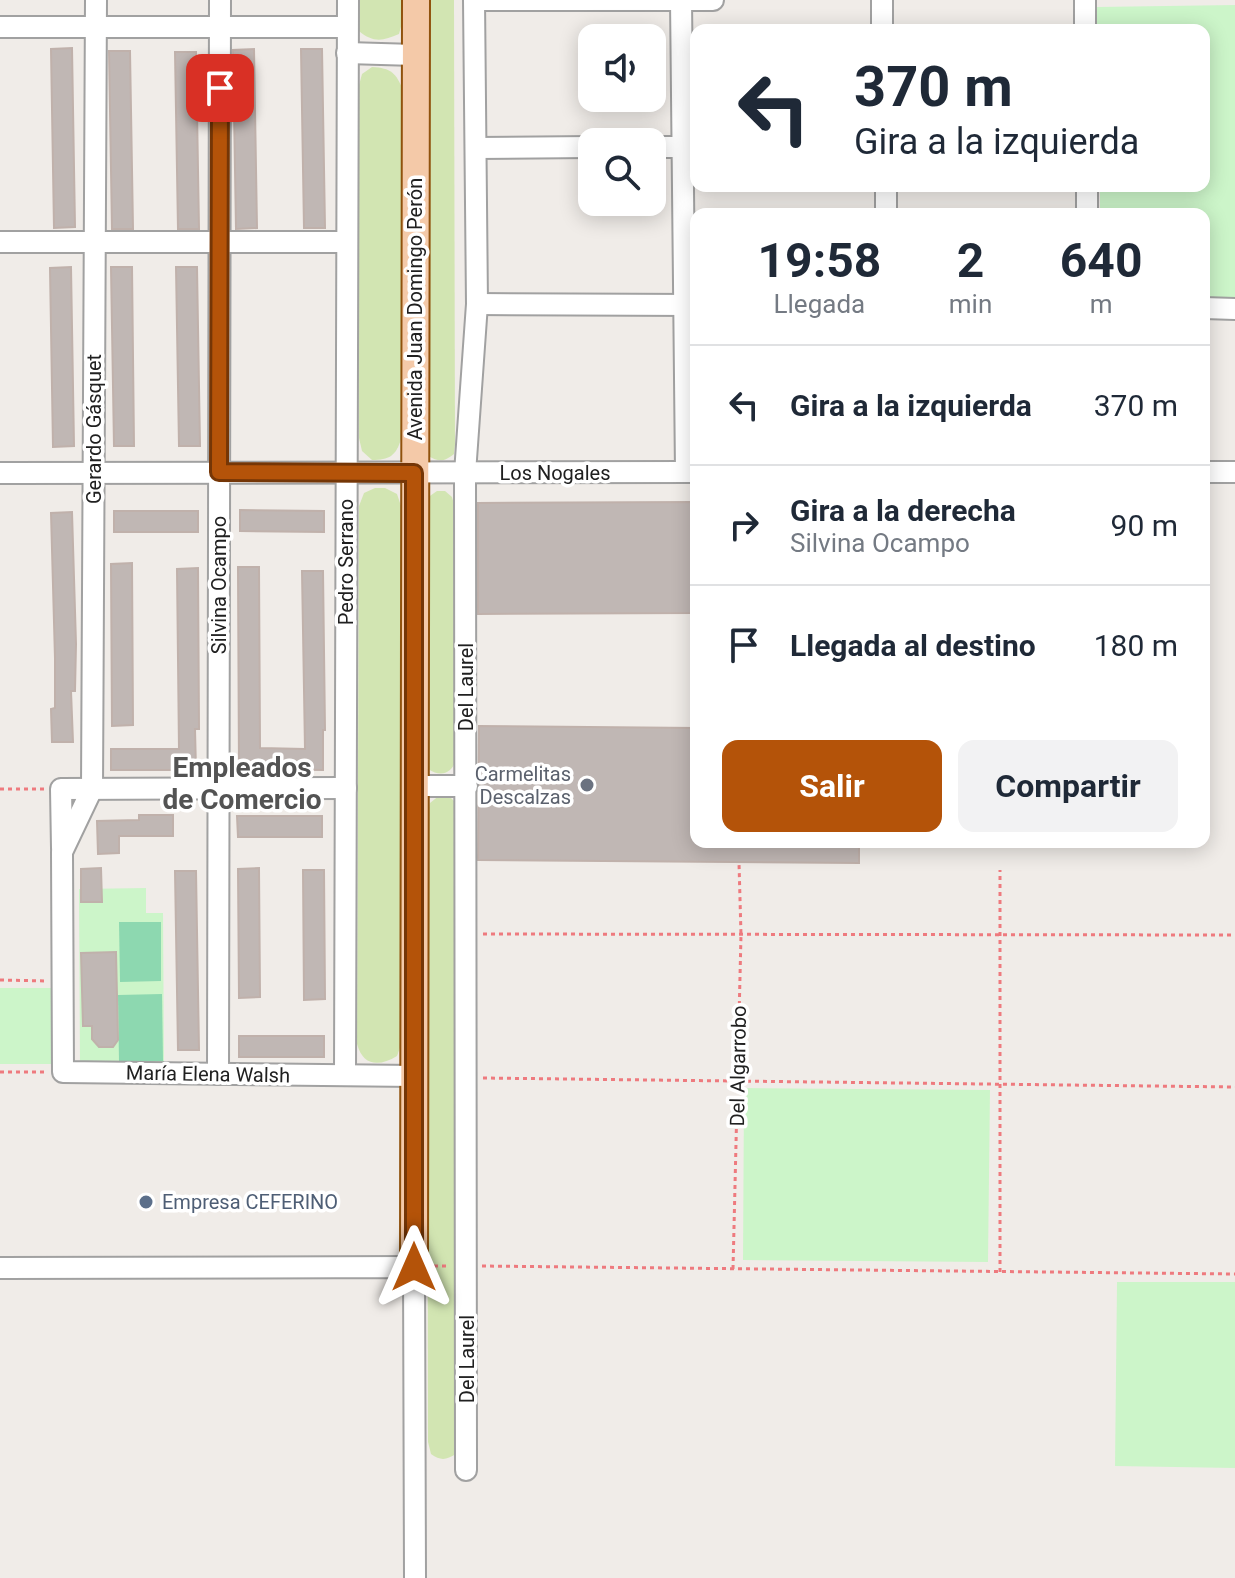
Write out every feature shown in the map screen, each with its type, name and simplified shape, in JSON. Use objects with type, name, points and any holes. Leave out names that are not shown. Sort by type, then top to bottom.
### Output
[{"type":"main road","name":"Avenida Juan Domingo Perón","points":[[414,1267],[416,0]]},
{"type":"street","name":"Gerardo Gásquet","points":[[62,852],[92,789],[96,0]]},
{"type":"street","name":"Silvina Ocampo","points":[[218,1074],[220,0]]},
{"type":"street","name":"Pedro Serrano","points":[[345,1075],[348,0]]},
{"type":"street","points":[[474,0],[713,0]]},
{"type":"street","name":"Del Laurel","points":[[466,1470],[465,473],[477,304],[474,0]]},
{"type":"street","points":[[477,304],[690,305],[689,147],[681,0]]},
{"type":"street","points":[[882,0],[882,24]]},
{"type":"street","points":[[1085,0],[1085,24]]},
{"type":"street","points":[[0,27],[347,27]]},
{"type":"street","points":[[347,53],[415,55]]},
{"type":"street","points":[[476,148],[578,147]]},
{"type":"street","points":[[666,147],[689,147]]},
{"type":"street","points":[[0,242],[347,242]]},
{"type":"street","points":[[1210,308],[1235,309]]},
{"type":"street","name":"Los Nogales","points":[[0,473],[690,472]]},
{"type":"street","points":[[1210,472],[1235,472]]},
{"type":"street","points":[[414,786],[467,786]]},
{"type":"street","points":[[61,789],[346,788]]},
{"type":"street","name":"Gerardo Gásquet","points":[[61,789],[63,1072]]},
{"type":"street","name":"María Elena Walsh","points":[[63,1072],[415,1076]]},
{"type":"street","points":[[0,1268],[414,1267]]},
{"type":"street","name":"Avenida Juan Domingo Perón","points":[[414,1267],[415,1578]]},
{"type":"path","points":[[0,789],[61,789]]},
{"type":"path","name":"Del Algarrobo","points":[[733,1269],[741,935],[739,863]]},
{"type":"path","points":[[1000,870],[1000,1272]]},
{"type":"path","points":[[467,934],[1235,935]]},
{"type":"path","points":[[0,980],[63,981]]},
{"type":"path","points":[[0,1072],[63,1072]]},
{"type":"path","points":[[467,1078],[1235,1087]]},
{"type":"path","points":[[414,1267],[1235,1274]]},
{"type":"green space","points":[[357,0],[402,0],[403,19],[399,34],[378,40],[359,31]]},
{"type":"green space","points":[[427,0],[454,0],[455,444],[454,454],[441,460],[428,456]]},
{"type":"green space","points":[[1235,5],[1235,298],[1210,299],[1210,208],[1100,208],[1100,192],[1210,192],[1210,24],[1097,24],[1097,7]]},
{"type":"green space","points":[[372,67],[392,72],[403,90],[401,439],[391,456],[372,460],[362,451],[359,438],[358,89],[362,74]]},
{"type":"green space","points":[[385,488],[397,494],[402,509],[401,1045],[397,1056],[378,1063],[363,1057],[357,1044],[359,506],[364,493]]},
{"type":"green space","points":[[437,491],[445,491],[452,497],[456,512],[457,758],[449,770],[442,773],[428,769],[425,757],[427,498]]},
{"type":"green space","points":[[440,795],[448,795],[455,802],[459,817],[456,1454],[444,1459],[431,1454],[428,1442],[427,817],[430,803]]},
{"type":"green space","points":[[146,888],[146,913],[163,913],[164,1063],[80,1064],[79,889]]},
{"type":"green space","points":[[119,922],[161,922],[161,981],[120,982]]},
{"type":"green space","points":[[0,988],[56,988],[56,1064],[0,1064]]},
{"type":"green space","points":[[162,994],[163,1061],[119,1061],[118,995]]},
{"type":"green space","points":[[744,1088],[990,1090],[988,1262],[743,1260]]},
{"type":"green space","points":[[1117,1282],[1235,1282],[1235,1468],[1115,1466]]},
{"type":"building","points":[[72,48],[75,227],[54,228],[51,49]]},
{"type":"building","points":[[254,49],[257,228],[236,229],[233,50]]},
{"type":"building","points":[[301,49],[322,49],[325,228],[304,228]]},
{"type":"building","points":[[109,51],[130,51],[133,229],[112,229]]},
{"type":"building","points":[[175,52],[196,52],[199,229],[178,229]]},
{"type":"building","points":[[71,267],[74,446],[53,447],[50,268]]},
{"type":"building","points":[[111,267],[132,267],[134,446],[114,446]]},
{"type":"building","points":[[176,267],[197,267],[200,446],[179,446]]},
{"type":"building","points":[[690,502],[690,613],[478,614],[478,503]]},
{"type":"building","points":[[240,510],[324,511],[324,532],[240,531]]},
{"type":"building","points":[[114,511],[198,511],[198,532],[114,532]]},
{"type":"building","points":[[72,512],[76,644],[75,691],[71,691],[73,742],[52,742],[55,658],[51,513]]},
{"type":"building","points":[[132,563],[133,725],[112,726],[111,564]]},
{"type":"building","points":[[238,567],[259,567],[260,748],[305,749],[302,571],[323,571],[323,770],[239,769]]},
{"type":"building","points":[[198,568],[199,729],[195,729],[196,770],[111,770],[111,749],[179,749],[177,569]]},
{"type":"building","name":"Carmelitas Descalzas","points":[[479,726],[690,728],[690,848],[859,848],[859,863],[478,860]]},
{"type":"building","points":[[139,815],[173,815],[173,836],[119,836],[119,853],[98,854],[97,821],[139,820]]},
{"type":"building","points":[[237,816],[322,816],[322,837],[238,837]]},
{"type":"building","points":[[101,868],[102,902],[81,902],[81,869]]},
{"type":"building","points":[[259,868],[260,997],[239,998],[238,869]]},
{"type":"building","points":[[303,870],[324,870],[325,999],[304,1000]]},
{"type":"building","points":[[175,871],[196,871],[199,1050],[178,1050]]},
{"type":"building","points":[[116,952],[118,1040],[113,1047],[99,1047],[92,1039],[92,1026],[83,1026],[81,953]]},
{"type":"building","points":[[239,1036],[324,1036],[324,1057],[239,1057]]},
{"type":"place","name":"Carmelitas Descalzas","points":[[587,785]]},
{"type":"place","name":"Empresa CEFERINO","points":[[146,1202]]},
{"type":"district","name":"Empleados de Comercio","points":[[242,783]]},
{"type":"route","points":[[220,88],[219,472],[414,473],[414,1267]]}]
